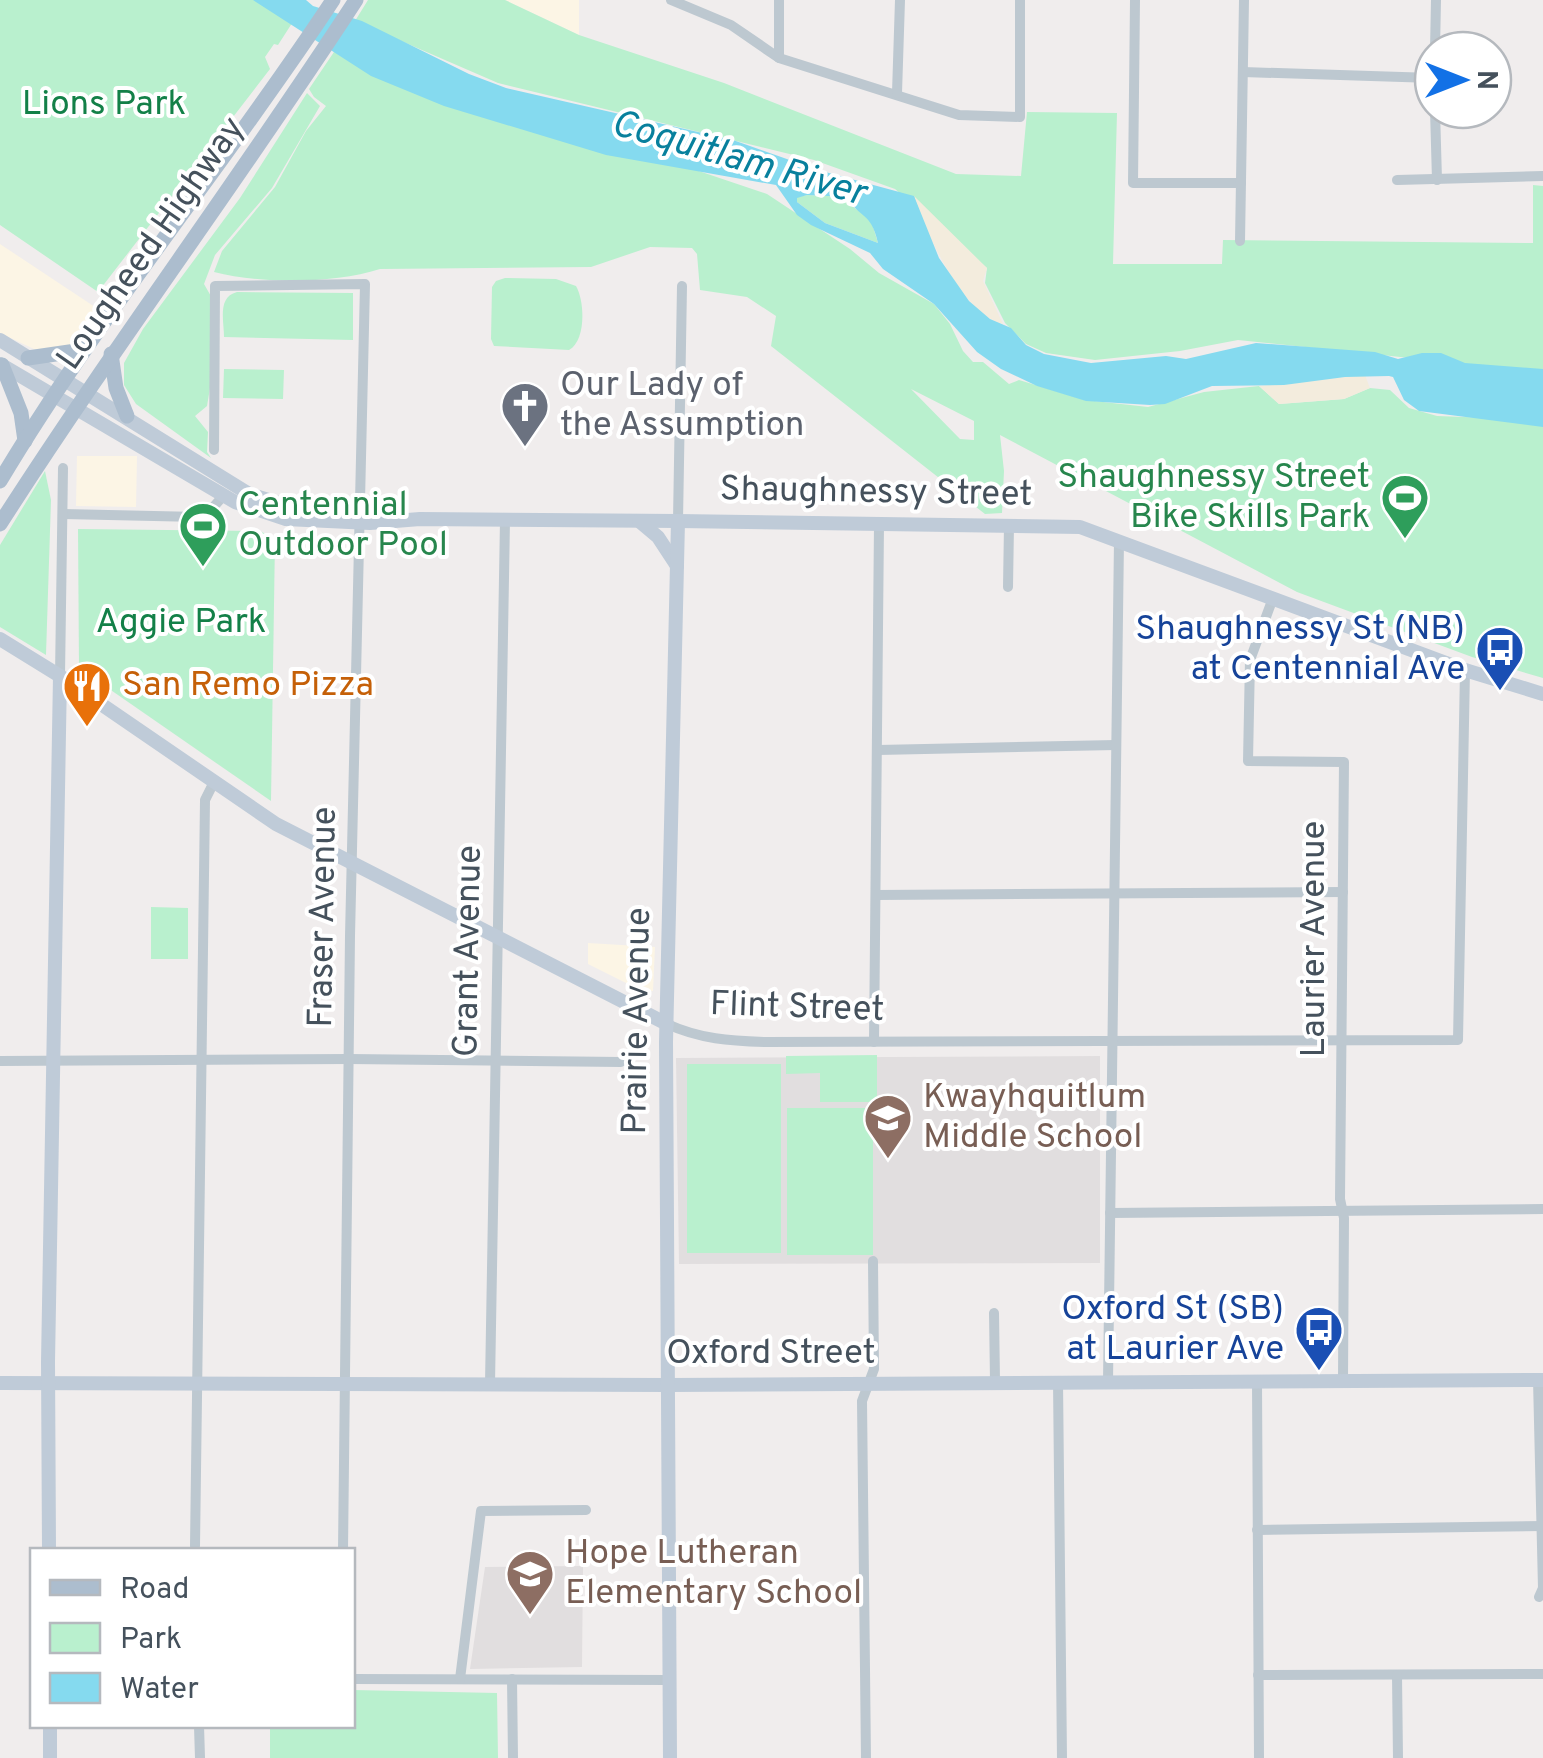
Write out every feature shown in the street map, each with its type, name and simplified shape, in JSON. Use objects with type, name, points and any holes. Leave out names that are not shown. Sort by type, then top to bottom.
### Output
[{"type":"main road","name":"Lougheed Highway","points":[[0,481],[83,350],[334,0]]},
{"type":"main road","name":"Lougheed Highway","points":[[0,524],[85,392],[356,0]]},
{"type":"main road","name":"Shaughnessy Street","points":[[0,340],[261,500],[359,518]]},
{"type":"main road","points":[[28,358],[83,350]]},
{"type":"main road","points":[[111,354],[116,388],[127,416]]},
{"type":"main road","points":[[1,365],[17,401],[25,441]]},
{"type":"main road","name":"Shaughnessy Street","points":[[1,365],[224,495],[253,510],[286,520],[678,520],[1080,528],[1466,670],[1543,694]]},
{"type":"main road","name":"Prairie Avenue","points":[[670,1758],[667,1024],[678,520]]},
{"type":"main road","points":[[640,521],[658,537],[677,566]]},
{"type":"main road","name":"Flint Street","points":[[0,639],[276,824],[667,1024]]},
{"type":"main road","points":[[49,1548],[52,1061],[60,676]]},
{"type":"main road","name":"Oxford Street","points":[[0,1384],[1541,1380]]},
{"type":"main road","points":[[50,1728],[50,1758]]},
{"type":"street","points":[[671,0],[731,25],[779,58],[958,115],[1020,117],[1020,0]]},
{"type":"street","points":[[779,0],[779,58]]},
{"type":"street","points":[[897,93],[900,0]]},
{"type":"street","points":[[1134,0],[1132,183],[1241,183]]},
{"type":"street","points":[[1240,240],[1244,0]]},
{"type":"street","points":[[1435,30],[1436,0]]},
{"type":"street","points":[[1243,72],[1413,77]]},
{"type":"street","points":[[1435,130],[1436,180]]},
{"type":"street","points":[[1398,180],[1543,176]]},
{"type":"street","name":"Fraser Avenue","points":[[214,450],[216,286],[366,284],[342,1383],[343,1548]]},
{"type":"street","name":"Prairie Avenue","points":[[678,520],[682,286]]},
{"type":"street","points":[[60,676],[64,468]]},
{"type":"street","points":[[63,514],[198,517],[209,512],[224,495]]},
{"type":"street","name":"Grant Avenue","points":[[490,1384],[505,520]]},
{"type":"street","points":[[874,1042],[879,524]]},
{"type":"street","points":[[1008,524],[1008,587]]},
{"type":"street","points":[[1108,1382],[1119,540]]},
{"type":"street","name":"Laurier Avenue","points":[[1273,598],[1250,660],[1248,762],[1344,762],[1343,1380]]},
{"type":"street","name":"Flint Street","points":[[667,1024],[718,1041],[1458,1040],[1466,670]]},
{"type":"street","points":[[878,750],[1116,745]]},
{"type":"street","points":[[195,1546],[206,800],[214,782]]},
{"type":"street","points":[[876,895],[1343,892]]},
{"type":"street","points":[[0,1061],[348,1058],[621,1062]]},
{"type":"street","points":[[1110,1213],[1543,1209]]},
{"type":"street","points":[[866,1758],[862,1401],[874,1369],[873,1261]]},
{"type":"street","points":[[994,1312],[995,1381]]},
{"type":"street","points":[[1539,1597],[1541,1380]]},
{"type":"street","points":[[1257,1381],[1259,1758]]},
{"type":"street","points":[[1058,1382],[1062,1758]]},
{"type":"street","points":[[460,1679],[481,1511],[586,1510]]},
{"type":"street","points":[[1257,1530],[1542,1526]]},
{"type":"street","points":[[1396,1674],[1398,1758]]},
{"type":"street","points":[[1258,1676],[1543,1674]]},
{"type":"street","points":[[355,1679],[670,1680]]},
{"type":"street","points":[[512,1679],[513,1758]]},
{"type":"street","points":[[199,1728],[200,1758]]},
{"type":"shaded area","points":[[505,0],[579,0],[579,35]]},
{"type":"shaded area","points":[[0,244],[98,309],[70,345],[47,351],[34,349],[0,333]]},
{"type":"shaded area","points":[[77,456],[137,456],[136,507],[76,506]]},
{"type":"shaded area","points":[[588,943],[655,947],[653,991],[644,992],[588,964]]},
{"type":"shaded area","name":"Kwayhquitlum Middle School","points":[[1100,1056],[1100,1263],[679,1264],[676,1058]]},
{"type":"shaded area","name":"Hope Lutheran Elementary School","points":[[583,1566],[582,1667],[470,1669],[485,1567]]},
{"type":"green space","name":"Lions Park","points":[[0,0],[268,0],[296,17],[265,57],[270,69],[98,292],[0,225]]},
{"type":"green space","points":[[368,0],[505,0],[579,35],[724,83],[956,174],[1021,176],[1027,112],[1117,113],[1113,264],[1222,264],[1223,240],[1533,243],[1533,185],[1543,186],[1543,372],[1238,340],[1095,360],[1046,353],[1026,344],[1005,323],[985,283],[987,268],[895,189],[814,160],[498,83],[355,21]]},
{"type":"green space","points":[[336,49],[767,194],[879,273],[934,304],[973,362],[983,362],[1009,384],[1019,380],[1085,400],[1148,407],[1204,392],[1259,386],[1279,404],[1344,399],[1370,388],[1390,390],[1409,408],[1437,416],[1543,420],[1543,678],[1472,657],[1297,592],[1000,435],[1004,471],[1002,513],[985,514],[771,346],[776,316],[747,297],[700,290],[697,254],[692,248],[650,247],[591,267],[380,269],[297,281],[214,272],[222,251],[275,187],[306,131],[326,106],[309,89]],"holes":[[[911,389],[974,421],[974,440],[960,439]]]},
{"type":"green space","points":[[307,93],[320,106],[272,188],[215,255],[204,284],[212,298],[210,388],[207,406],[195,416],[208,432],[207,452],[211,458],[136,404],[124,385],[124,363],[143,329],[240,198]]},
{"type":"green space","points":[[797,197],[848,197],[852,206],[871,220],[878,243],[825,223],[797,202]]},
{"type":"green space","points":[[505,278],[556,279],[576,286],[582,321],[575,345],[569,350],[494,346],[492,287]]},
{"type":"green space","points":[[237,292],[353,293],[353,340],[224,337],[224,304]]},
{"type":"green space","points":[[224,369],[284,370],[283,399],[223,398]]},
{"type":"green space","points":[[45,471],[51,500],[46,655],[0,627],[0,545]]},
{"type":"green space","name":"Aggie Park","points":[[78,529],[260,531],[275,539],[271,801],[79,668]]},
{"type":"green space","points":[[151,907],[188,908],[188,959],[151,959]]},
{"type":"green space","points":[[877,1055],[877,1102],[820,1102],[820,1073],[786,1074],[786,1056]]},
{"type":"green space","points":[[687,1064],[781,1064],[781,1253],[687,1253]]},
{"type":"green space","points":[[787,1108],[873,1108],[873,1255],[787,1255]]},
{"type":"green space","points":[[355,1690],[497,1693],[498,1758],[270,1758],[270,1728],[355,1728]]},
{"type":"sand","points":[[914,196],[987,268],[983,281],[1003,324],[988,317],[960,289],[927,230]]},
{"type":"sand","points":[[1365,375],[1370,388],[1344,399],[1279,404],[1259,386]]},
{"type":"water","name":"Coquitlam River","points":[[253,0],[306,0],[313,6],[362,21],[506,88],[733,140],[818,170],[914,196],[939,258],[969,301],[990,319],[1011,328],[1026,345],[1044,354],[1091,363],[1166,356],[1186,359],[1256,343],[1375,352],[1398,359],[1441,353],[1465,363],[1543,369],[1543,427],[1419,411],[1404,400],[1389,376],[1284,385],[1212,386],[1165,404],[1086,401],[1037,386],[1001,369],[977,352],[934,304],[883,269],[870,253],[797,215],[776,185],[606,155],[444,106],[371,76]],"holes":[[[807,195],[848,197],[872,225],[878,243],[825,223],[797,202],[797,198]]]},
{"type":"place","name":"Our Lady of the Assumption","points":[[525,448]]},
{"type":"place","name":"Shaughnessy Street Bike Skills Park","points":[[1405,540]]},
{"type":"place","name":"Centennial Outdoor Pool","points":[[203,568]]},
{"type":"place","name":"Shaughnessy St (NB) at Centennial Ave","points":[[1500,692]]},
{"type":"place","name":"San Remo Pizza","points":[[87,728]]},
{"type":"place","name":"Kwayhquitlum Middle School","points":[[888,1160]]},
{"type":"place","name":"Oxford St (SB) at Laurier Ave","points":[[1319,1372]]},
{"type":"place","name":"Hope Lutheran Elementary School","points":[[530,1616]]}]
